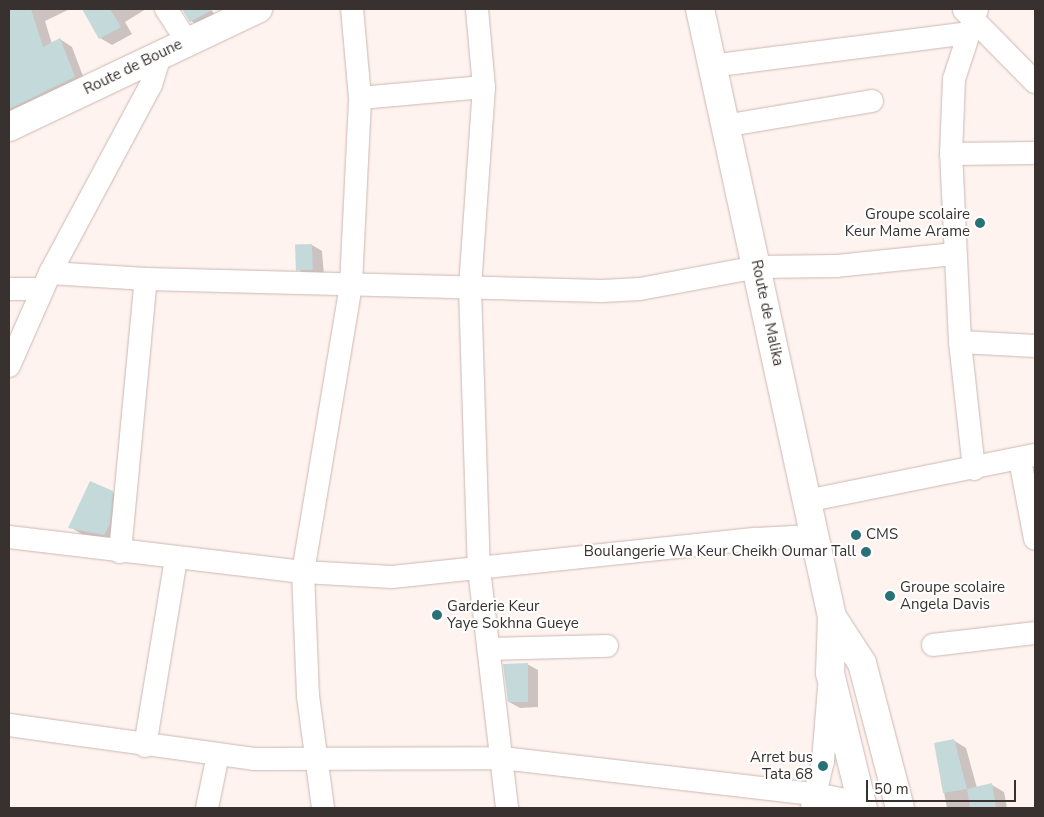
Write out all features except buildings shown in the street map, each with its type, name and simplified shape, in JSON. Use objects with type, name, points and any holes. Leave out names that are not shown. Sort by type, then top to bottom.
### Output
[{"type":"main road","name":"Route de Boune","points":[[9,127],[258,9]]},
{"type":"main road","name":"Route de Malika","points":[[700,9],[724,126],[758,267],[812,536],[832,617],[830,673],[862,805]]},
{"type":"main road","name":"Route de Malika","points":[[832,617],[862,663],[900,808]]},
{"type":"street","points":[[166,9],[187,41]]},
{"type":"street","points":[[323,808],[318,759],[308,696],[303,572],[351,284],[360,98],[352,9]]},
{"type":"street","points":[[478,9],[484,87],[470,288],[479,569],[507,808]]},
{"type":"street","points":[[711,66],[970,17]]},
{"type":"street","points":[[970,17],[1035,82]]},
{"type":"street","points":[[970,17],[954,79],[951,154],[960,342],[974,469]]},
{"type":"street","points":[[9,366],[46,281],[151,85],[160,54]]},
{"type":"street","points":[[360,98],[484,87]]},
{"type":"street","points":[[724,126],[872,101]]},
{"type":"street","points":[[951,154],[1035,153]]},
{"type":"street","points":[[9,289],[46,281],[146,279],[351,284],[555,292],[640,289],[758,267],[836,266],[955,254]]},
{"type":"street","points":[[120,552],[146,279]]},
{"type":"street","points":[[960,342],[1035,346]]},
{"type":"street","points":[[806,501],[1027,457],[1035,539]]},
{"type":"street","points":[[9,537],[120,552],[303,572],[392,577],[756,539],[812,536]]},
{"type":"street","points":[[145,746],[176,558]]},
{"type":"street","points":[[933,645],[1035,633]]},
{"type":"street","points":[[489,649],[607,646]]},
{"type":"street","points":[[813,801],[823,761],[830,673]]},
{"type":"street","points":[[9,725],[218,755],[318,759],[502,758],[813,801],[862,805]]},
{"type":"street","points":[[207,808],[218,755]]},
{"type":"place","name":"Groupe scolaire Keur Mame Arame","points":[[980,223]]},
{"type":"place","name":"CMS","points":[[856,535]]},
{"type":"place","name":"Boulangerie Wa Keur Cheikh Oumar Tall","points":[[866,552]]},
{"type":"place","name":"Groupe scolaire Angela Davis","points":[[890,596]]},
{"type":"place","name":"Garderie Keur Yaye Sokhna Gueye","points":[[437,615]]},
{"type":"place","name":"Arret bus Tata 68","points":[[823,766]]}]
